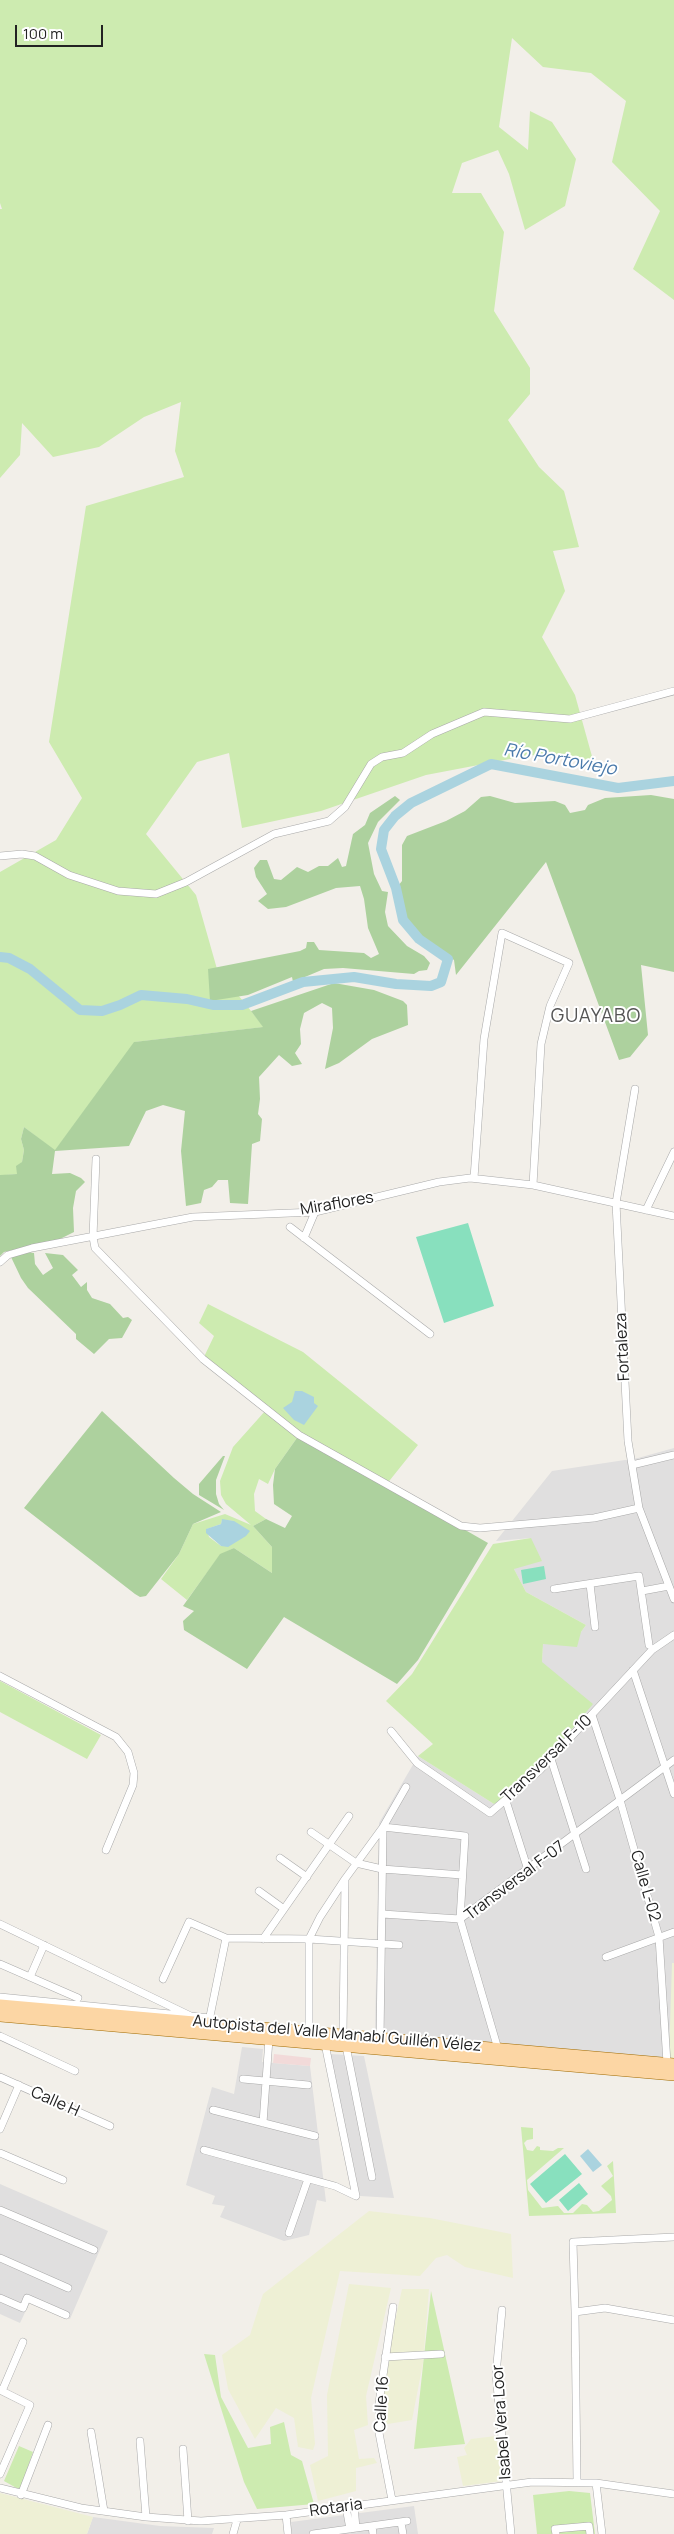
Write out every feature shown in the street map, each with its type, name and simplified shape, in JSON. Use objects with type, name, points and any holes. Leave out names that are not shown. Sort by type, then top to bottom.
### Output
[{"type":"main road","name":"Autopista del Valle Manabí Guillén Vélez","points":[[0,2005],[62,2006],[343,2034],[366,2042],[674,2075]]},
{"type":"main road","name":"Autopista del Valle Manabí Guillén Vélez","points":[[0,2016],[346,2046],[380,2038],[670,2063]]},
{"type":"street","points":[[0,856],[22,854],[35,856],[70,875],[118,891],[156,894],[186,882],[274,834],[330,822],[345,807],[371,764],[382,757],[403,753],[432,734],[484,712],[570,719],[674,692]]},
{"type":"street","points":[[474,1178],[484,1039],[502,932],[569,963],[550,1006],[541,1044],[534,1185]]},
{"type":"street","name":"Fortaleza","points":[[635,1089],[616,1203],[628,1441],[639,1508],[674,1599]]},
{"type":"street","points":[[646,1210],[674,1152]]},
{"type":"street","points":[[96,1158],[93,1237],[95,1248],[203,1359],[299,1434],[461,1526],[480,1528],[594,1518],[639,1508]]},
{"type":"street","name":"Miraflores","points":[[0,1262],[8,1255],[32,1248],[207,1215],[315,1212],[438,1182],[474,1178],[534,1185],[674,1216]]},
{"type":"street","points":[[304,1238],[315,1212]]},
{"type":"street","points":[[290,1227],[430,1334]]},
{"type":"street","points":[[632,1465],[674,1455]]},
{"type":"street","points":[[554,1589],[639,1576],[650,1645]]},
{"type":"street","points":[[590,1584],[595,1627]]},
{"type":"street","points":[[642,1591],[669,1586]]},
{"type":"street","name":"Transversal F-10","points":[[391,1731],[417,1763],[490,1813],[551,1758],[652,1650],[674,1635]]},
{"type":"street","points":[[634,1670],[674,1794]]},
{"type":"street","points":[[0,1676],[116,1737],[128,1752],[134,1773],[133,1785],[106,1850]]},
{"type":"street","name":"Calle L-02","points":[[592,1716],[620,1800],[659,1937],[670,2063]]},
{"type":"street","points":[[551,1758],[586,1870]]},
{"type":"street","name":"Transversal F-07","points":[[498,2048],[460,1919],[674,1760]]},
{"type":"street","points":[[309,2031],[309,1939],[320,1917],[383,1827],[406,1788]]},
{"type":"street","points":[[506,1800],[528,1870]]},
{"type":"street","points":[[263,1939],[349,1816]]},
{"type":"street","points":[[380,2038],[383,1827]]},
{"type":"street","points":[[382,1914],[460,1919],[465,1836],[383,1827]]},
{"type":"street","points":[[311,1832],[356,1863],[382,1869],[462,1875]]},
{"type":"street","points":[[280,1858],[307,1877]]},
{"type":"street","points":[[343,2034],[345,1879]]},
{"type":"street","points":[[259,1891],[284,1909]]},
{"type":"street","points":[[163,1979],[189,1922],[226,1938],[309,1939],[399,1945]]},
{"type":"street","points":[[0,1924],[192,2016],[207,2021],[226,1938]]},
{"type":"street","points":[[606,1957],[674,1932]]},
{"type":"street","points":[[30,1977],[44,1945]]},
{"type":"street","points":[[0,1964],[78,1998]]},
{"type":"street","points":[[62,1992],[62,2006]]},
{"type":"street","points":[[0,1998],[62,2006],[192,2016]]},
{"type":"street","points":[[0,2036],[75,2071]]},
{"type":"street","points":[[263,2123],[269,2040]]},
{"type":"street","points":[[204,2150],[335,2186],[356,2196],[325,2044]]},
{"type":"street","points":[[346,2046],[372,2177]]},
{"type":"street","name":"Calle H","points":[[0,2076],[110,2126]]},
{"type":"street","points":[[242,2079],[308,2085]]},
{"type":"street","points":[[0,2129],[19,2085]]},
{"type":"street","points":[[213,2110],[315,2136]]},
{"type":"street","points":[[0,2153],[63,2180]]},
{"type":"street","points":[[289,2234],[308,2179]]},
{"type":"street","points":[[0,2210],[94,2250]]},
{"type":"street","points":[[577,2482],[573,2242],[674,2237]]},
{"type":"street","points":[[0,2258],[68,2288]]},
{"type":"street","points":[[0,2298],[23,2308],[27,2298],[66,2314]]},
{"type":"street","name":"Calle 16","points":[[392,2500],[379,2433],[379,2403],[393,2307]]},
{"type":"street","points":[[575,2312],[605,2308],[674,2320]]},
{"type":"street","name":"Isabel Vera Loor","points":[[502,2310],[496,2374],[511,2534]]},
{"type":"street","points":[[0,2474],[30,2405],[1,2390],[23,2342]]},
{"type":"street","points":[[385,2357],[441,2354]]},
{"type":"street","points":[[21,2495],[48,2425]]},
{"type":"street","points":[[91,2432],[104,2511]]},
{"type":"street","points":[[140,2441],[146,2517]]},
{"type":"street","points":[[182,2449],[188,2520]]},
{"type":"street","points":[[596,2483],[602,2534]]},
{"type":"street","name":"Rotaria","points":[[0,2488],[21,2495],[104,2511],[188,2520],[237,2520],[286,2515],[506,2484],[596,2483],[674,2494]]},
{"type":"street","points":[[350,2506],[353,2528]]},
{"type":"street","points":[[286,2515],[288,2534]]},
{"type":"street","points":[[233,2534],[237,2520]]},
{"type":"street","points":[[313,2534],[404,2522],[403,2534]]},
{"type":"street","points":[[372,2526],[373,2534]]},
{"type":"street","points":[[556,2534],[555,2529],[589,2526],[590,2534]]},
{"type":"shaded area","points":[[674,1448],[674,2060],[375,2033],[379,1823],[418,1756],[494,1804],[542,1661],[543,1644],[581,1632],[586,1625],[526,1592],[514,1569],[531,1538],[496,1541],[552,1471],[638,1458]]},
{"type":"shaded area","points":[[242,2047],[263,2049],[262,2062],[310,2066],[326,2202],[317,2200],[309,2235],[284,2241],[220,2217],[225,2206],[212,2204],[215,2196],[186,2185],[212,2087],[234,2094]]},
{"type":"shaded area","points":[[274,2054],[311,2058],[310,2066],[273,2063]]},
{"type":"shaded area","points":[[330,2054],[364,2056],[394,2198],[360,2196]]},
{"type":"shaded area","points":[[0,2184],[108,2231],[70,2319],[30,2302],[20,2323],[0,2314]]},
{"type":"shaded area","points":[[414,2506],[418,2534],[292,2534],[291,2522]]},
{"type":"shaded area","points":[[93,2517],[160,2526],[214,2528],[212,2534],[87,2534]]},
{"type":"green space","points":[[0,0],[674,0],[674,300],[633,269],[660,211],[612,162],[626,101],[591,73],[543,67],[512,38],[499,127],[528,150],[530,111],[552,122],[576,159],[565,206],[525,230],[509,174],[498,150],[462,163],[452,193],[481,193],[504,232],[494,311],[530,368],[530,394],[508,420],[539,467],[564,491],[579,547],[553,551],[565,591],[542,637],[575,695],[593,760],[531,755],[426,775],[321,811],[242,828],[229,753],[197,762],[146,834],[196,895],[217,969],[264,1027],[135,1042],[55,1151],[24,1127],[21,1139],[24,1150],[22,1162],[17,1174],[6,1175],[0,1175],[0,872],[56,840],[82,798],[49,742],[86,506],[184,477],[175,451],[181,402],[144,417],[99,447],[53,457],[22,423],[20,455],[0,478],[0,209],[2,209],[0,203]]},
{"type":"green space","points":[[651,795],[674,799],[674,972],[641,965],[648,1035],[630,1057],[619,1060],[546,862],[456,975],[454,960],[424,938],[405,920],[398,886],[402,881],[402,845],[407,836],[446,821],[465,811],[481,797],[490,796],[515,803],[555,801],[565,805],[570,813],[585,810],[588,805],[605,798]]},
{"type":"green space","points":[[395,796],[400,800],[378,822],[368,843],[374,874],[382,891],[388,892],[385,912],[388,926],[407,946],[424,956],[430,963],[427,970],[414,974],[343,968],[324,969],[293,982],[292,977],[248,995],[210,1001],[208,969],[300,951],[306,948],[307,942],[314,942],[319,950],[364,953],[371,958],[379,954],[368,928],[360,886],[336,888],[286,907],[268,909],[258,901],[267,894],[256,877],[254,868],[260,860],[267,860],[274,879],[281,880],[297,867],[308,872],[319,866],[328,866],[338,858],[342,867],[346,866],[353,834],[365,825],[370,813]]},
{"type":"green space","points":[[334,983],[374,990],[403,1001],[407,1005],[408,1025],[372,1039],[339,1063],[325,1069],[333,1028],[332,1008],[322,1003],[304,1013],[300,1029],[301,1044],[295,1053],[302,1064],[292,1066],[279,1055],[259,1077],[260,1099],[258,1114],[262,1119],[260,1141],[252,1144],[248,1204],[230,1203],[228,1180],[218,1180],[212,1187],[204,1190],[201,1203],[186,1206],[181,1151],[185,1111],[163,1105],[146,1111],[129,1146],[55,1151],[52,1174],[70,1173],[85,1182],[76,1191],[73,1208],[74,1232],[58,1240],[4,1252],[0,1256],[0,1175],[17,1174],[16,1166],[22,1162],[24,1150],[21,1139],[24,1127],[55,1150],[134,1042],[263,1027],[251,1011]]},
{"type":"green space","points":[[468,1223],[494,1306],[444,1323],[416,1237]]},
{"type":"green space","points":[[27,1252],[34,1253],[35,1264],[43,1275],[53,1268],[45,1253],[63,1255],[78,1270],[72,1275],[81,1287],[87,1282],[87,1290],[92,1298],[110,1304],[123,1318],[128,1317],[132,1320],[122,1338],[109,1339],[94,1354],[76,1339],[76,1334],[28,1288],[21,1278],[11,1257]]},
{"type":"green space","points":[[208,1304],[303,1352],[418,1445],[386,1485],[299,1435],[275,1469],[268,1484],[259,1479],[254,1494],[255,1511],[266,1519],[253,1526],[272,1547],[272,1573],[234,1548],[220,1555],[187,1600],[161,1579],[179,1554],[193,1524],[225,1514],[251,1525],[226,1504],[221,1495],[220,1481],[233,1447],[266,1410],[203,1359],[214,1336],[199,1323]],"holes":[[[222,1520],[234,1521],[221,1546],[209,1537],[207,1529],[221,1524]]]},
{"type":"green space","points":[[102,1411],[174,1478],[193,1494],[221,1512],[193,1524],[179,1554],[146,1596],[140,1597],[135,1594],[24,1508]]},
{"type":"green space","points":[[299,1435],[488,1543],[418,1660],[397,1684],[284,1617],[247,1669],[184,1630],[183,1621],[194,1611],[183,1606],[220,1554],[234,1548],[272,1573],[272,1547],[253,1526],[266,1519],[285,1528],[292,1516],[274,1504],[273,1485],[275,1469]]},
{"type":"green space","points":[[225,1456],[216,1480],[216,1494],[219,1504],[224,1510],[199,1495],[199,1484]]},
{"type":"green space","points":[[531,1538],[542,1561],[514,1569],[526,1592],[586,1625],[581,1632],[577,1647],[543,1644],[542,1662],[593,1704],[545,1761],[511,1793],[494,1804],[418,1756],[433,1744],[386,1701],[412,1674],[493,1544]]},
{"type":"green space","points":[[544,1566],[546,1579],[523,1584],[521,1570]]},
{"type":"green space","points":[[0,1681],[101,1735],[87,1759],[0,1712]]},
{"type":"green space","points":[[672,1963],[674,1963],[674,2058],[669,2058]]},
{"type":"green space","points":[[521,2127],[533,2128],[533,2139],[527,2140],[524,2143],[527,2150],[533,2151],[537,2146],[540,2147],[540,2150],[553,2151],[558,2148],[564,2148],[527,2180],[528,2190],[542,2208],[558,2206],[564,2213],[573,2213],[582,2204],[587,2205],[593,2212],[599,2211],[612,2200],[611,2196],[601,2186],[613,2176],[607,2166],[613,2161],[616,2213],[529,2216]]},
{"type":"green space","points":[[565,2154],[582,2174],[546,2203],[530,2184]]},
{"type":"green space","points":[[579,2183],[588,2194],[568,2211],[559,2200]]},
{"type":"green space","points":[[369,2211],[430,2218],[511,2234],[513,2278],[465,2267],[447,2255],[436,2258],[420,2276],[340,2271],[311,2398],[315,2444],[313,2450],[298,2447],[294,2418],[276,2408],[255,2439],[228,2389],[222,2355],[250,2335],[263,2294]]},
{"type":"green space","points":[[349,2284],[391,2288],[366,2396],[368,2425],[354,2430],[359,2459],[374,2458],[377,2463],[356,2468],[356,2491],[318,2501],[310,2465],[328,2456],[327,2395]]},
{"type":"green space","points":[[402,2289],[429,2289],[423,2363],[412,2420],[382,2425],[384,2371]]},
{"type":"green space","points":[[431,2291],[465,2444],[414,2449]]},
{"type":"green space","points":[[204,2354],[215,2355],[221,2397],[248,2448],[271,2444],[270,2427],[284,2422],[291,2455],[302,2461],[314,2504],[257,2509],[244,2482]]},
{"type":"green space","points":[[496,2436],[502,2481],[463,2486],[457,2457],[467,2455],[464,2448],[471,2439]]},
{"type":"green space","points":[[19,2446],[33,2452],[20,2490],[4,2481]]},
{"type":"green space","points":[[569,2491],[590,2493],[595,2534],[537,2534],[533,2495]]},
{"type":"green space","points":[[0,2493],[93,2517],[87,2534],[0,2534]]},
{"type":"water","points":[[295,1391],[302,1391],[314,1397],[314,1403],[318,1406],[304,1425],[294,1420],[283,1408],[292,1402]]},
{"type":"water","points":[[222,1519],[234,1521],[250,1531],[246,1536],[228,1547],[221,1546],[206,1533],[206,1529],[221,1524]]},
{"type":"water","points":[[588,2149],[602,2165],[593,2172],[580,2156]]},
{"type":"waterway","name":"Río Portoviejo","points":[[0,957],[9,958],[30,969],[80,1010],[102,1011],[141,995],[187,999],[213,1005],[242,1005],[303,982],[354,977],[396,984],[431,986],[441,982],[448,959],[419,939],[403,920],[396,888],[381,849],[384,830],[395,816],[411,803],[491,764],[618,788],[674,781]]},
{"type":"district","name":"GUAYABO","points":[[596,1017]]}]
